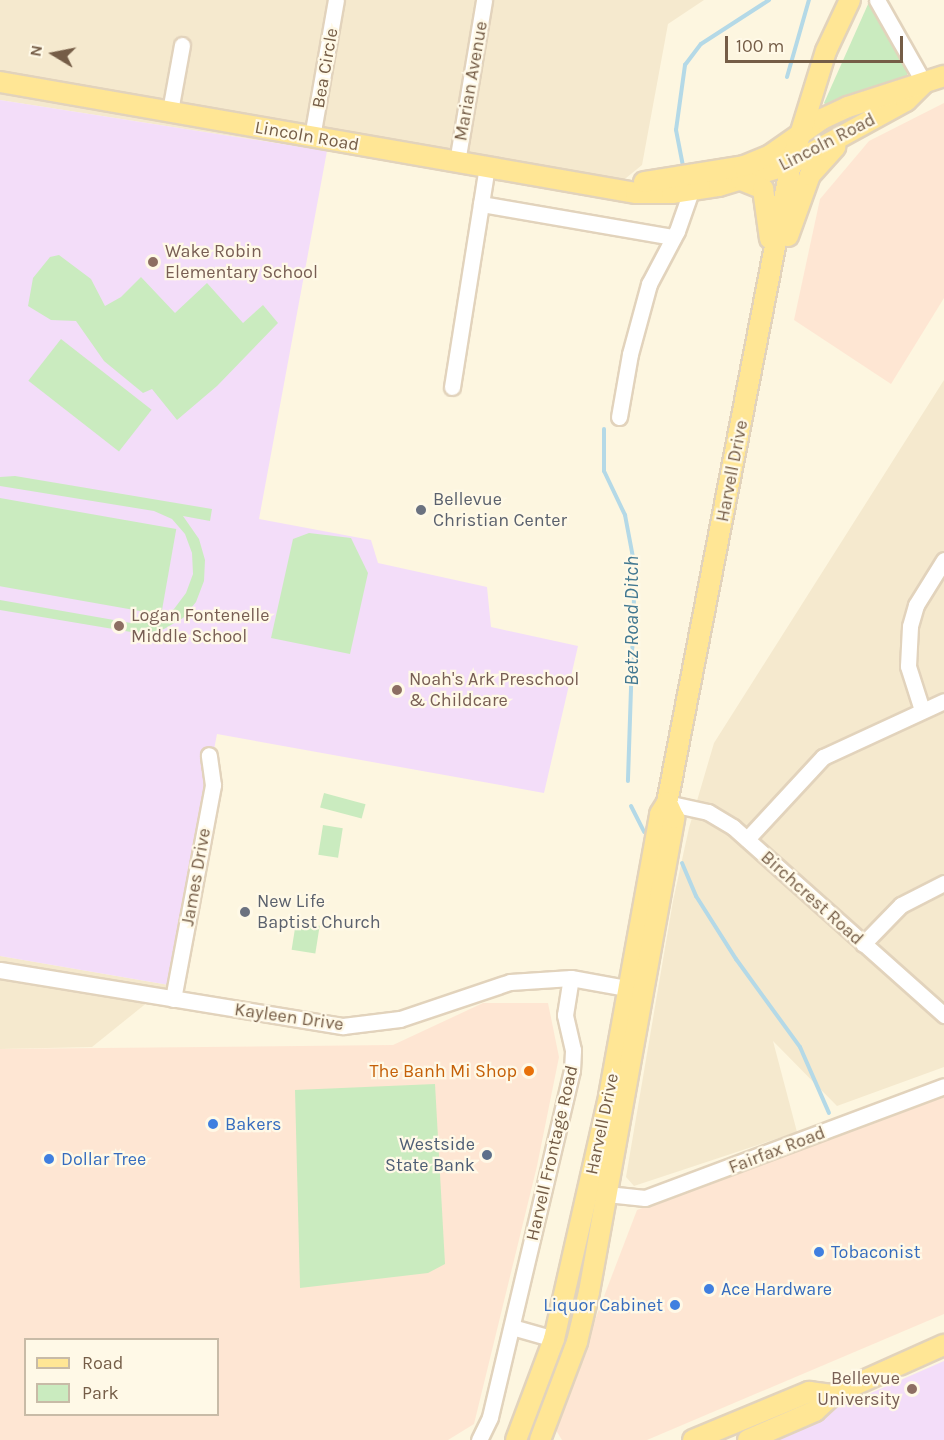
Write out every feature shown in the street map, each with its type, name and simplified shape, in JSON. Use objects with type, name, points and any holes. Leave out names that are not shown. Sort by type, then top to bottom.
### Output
[{"type":"main road","name":"Harvell Drive","points":[[540,1440],[577,1342],[607,1194],[660,814],[667,803],[791,164],[826,51],[850,0]]},
{"type":"main road","name":"Lincoln Road","points":[[615,187],[744,166],[797,139],[817,123],[848,107],[896,88],[924,83],[944,76]]},
{"type":"main road","name":"Lincoln Road","points":[[0,82],[457,162],[615,187],[636,193],[691,191],[741,180],[791,164],[906,101],[924,83]]},
{"type":"main road","points":[[773,265],[788,239],[810,175],[828,152],[856,129]]},
{"type":"main road","points":[[741,180],[757,185],[766,195],[773,265]]},
{"type":"main road","name":"Harvell Drive","points":[[516,1440],[554,1339],[637,990]]},
{"type":"main road","points":[[748,1440],[815,1411],[832,1395],[944,1346]]},
{"type":"main road","points":[[693,1440],[809,1392],[832,1395]]},
{"type":"main road","points":[[548,1440],[550,1416]]},
{"type":"street","name":"Bea Circle","points":[[312,137],[336,0]]},
{"type":"street","name":"Marian Avenue","points":[[457,162],[484,0]]},
{"type":"street","points":[[877,0],[924,83]]},
{"type":"street","points":[[170,111],[182,45]]},
{"type":"street","points":[[452,387],[487,167]]},
{"type":"street","points":[[619,417],[642,305],[691,191]]},
{"type":"street","points":[[481,204],[673,237]]},
{"type":"street","points":[[922,710],[908,666],[910,626],[916,605],[944,560]]},
{"type":"street","points":[[747,839],[823,757],[944,701]]},
{"type":"street","name":"James Drive","points":[[173,999],[213,785],[209,755]]},
{"type":"street","name":"Birchcrest Road","points":[[667,803],[708,812],[747,839],[944,1015]]},
{"type":"street","points":[[863,944],[901,905],[944,883]]},
{"type":"street","name":"Kayleen Drive","points":[[0,970],[307,1023],[361,1026],[408,1017],[500,985],[571,978],[637,990]]},
{"type":"street","name":"Harvell Frontage Road","points":[[479,1440],[490,1417],[572,1070],[573,1050],[565,1015],[571,978]]},
{"type":"street","name":"Fairfax Road","points":[[607,1194],[645,1198],[944,1086]]},
{"type":"street","points":[[512,1327],[554,1339]]},
{"type":"shaded area","points":[[0,0],[704,0],[668,24],[642,165],[615,187],[327,151],[0,100]]},
{"type":"shaded area","points":[[0,100],[327,151],[259,519],[371,540],[378,563],[487,587],[491,627],[578,646],[544,793],[217,734],[169,985],[0,956]]},
{"type":"shaded area","points":[[944,103],[944,298],[891,384],[794,320],[820,199],[869,141]]},
{"type":"shaded area","points":[[944,380],[944,1067],[837,1106],[773,1041],[797,1132],[634,1186],[626,1177],[673,901],[689,828],[714,743]]},
{"type":"shaded area","points":[[0,956],[169,985],[92,1047],[0,1049]]},
{"type":"shaded area","points":[[483,1003],[548,1003],[559,1057],[537,1166],[474,1424],[448,1440],[0,1440],[0,1049],[393,1045]]},
{"type":"shaded area","points":[[944,1095],[944,1314],[647,1440],[562,1440],[554,1427],[637,1210]]},
{"type":"shaded area","name":"Bellevue University","points":[[944,1361],[944,1440],[765,1440],[816,1417]]},
{"type":"green space","points":[[869,2],[907,71],[907,77],[830,110],[824,103]]},
{"type":"green space","points":[[59,255],[91,279],[105,306],[121,297],[141,277],[175,313],[207,283],[243,323],[263,305],[278,323],[217,386],[177,420],[152,389],[143,393],[104,361],[76,321],[51,320],[28,306],[33,278],[50,257]]},
{"type":"green space","points":[[61,339],[152,410],[119,452],[28,381]]},
{"type":"green space","points":[[15,476],[212,509],[210,521],[183,516],[199,539],[205,560],[204,581],[196,602],[183,618],[164,629],[143,634],[0,610],[0,600],[131,623],[156,620],[174,609],[186,593],[193,574],[192,553],[185,534],[172,519],[154,511],[0,486],[0,477]]},
{"type":"green space","points":[[0,498],[176,529],[161,615],[0,586]]},
{"type":"green space","points":[[309,533],[351,538],[368,573],[350,654],[271,638],[293,539]]},
{"type":"green space","points":[[324,793],[366,804],[362,819],[320,807]]},
{"type":"green space","points":[[323,825],[343,828],[338,858],[318,855]]},
{"type":"green space","points":[[296,922],[320,926],[315,953],[292,950]]},
{"type":"green space","points":[[435,1084],[445,1264],[428,1273],[300,1288],[295,1090]]},
{"type":"waterway","name":"Betz Road Ditch","points":[[683,166],[676,130],[685,65],[701,44],[769,0]]},
{"type":"waterway","points":[[787,77],[809,0]]},
{"type":"waterway","name":"Betz Road Ditch","points":[[604,429],[604,471],[625,515],[635,568],[628,781]]},
{"type":"waterway","name":"Betz Road Ditch","points":[[631,806],[644,832]]},
{"type":"waterway","name":"Betz Road Ditch","points":[[682,863],[696,896],[736,959],[800,1047],[829,1113]]},
{"type":"place","name":"Wake Robin Elementary School","points":[[153,262]]},
{"type":"place","name":"Bellevue Christian Center","points":[[421,510]]},
{"type":"place","name":"Logan Fontenelle Middle School","points":[[119,626]]},
{"type":"place","name":"Noah's Ark Preschool & Childcare","points":[[397,690]]},
{"type":"place","name":"New Life Baptist Church","points":[[245,912]]},
{"type":"place","name":"The Banh Mi Shop","points":[[529,1071]]},
{"type":"place","name":"Bakers","points":[[213,1124]]},
{"type":"place","name":"Westside State Bank","points":[[487,1155]]},
{"type":"place","name":"Dollar Tree","points":[[49,1159]]},
{"type":"place","name":"Tobaconist","points":[[819,1252]]},
{"type":"place","name":"Ace Hardware","points":[[709,1289]]},
{"type":"place","name":"Liquor Cabinet","points":[[675,1305]]},
{"type":"place","name":"Bellevue University","points":[[912,1389]]}]
